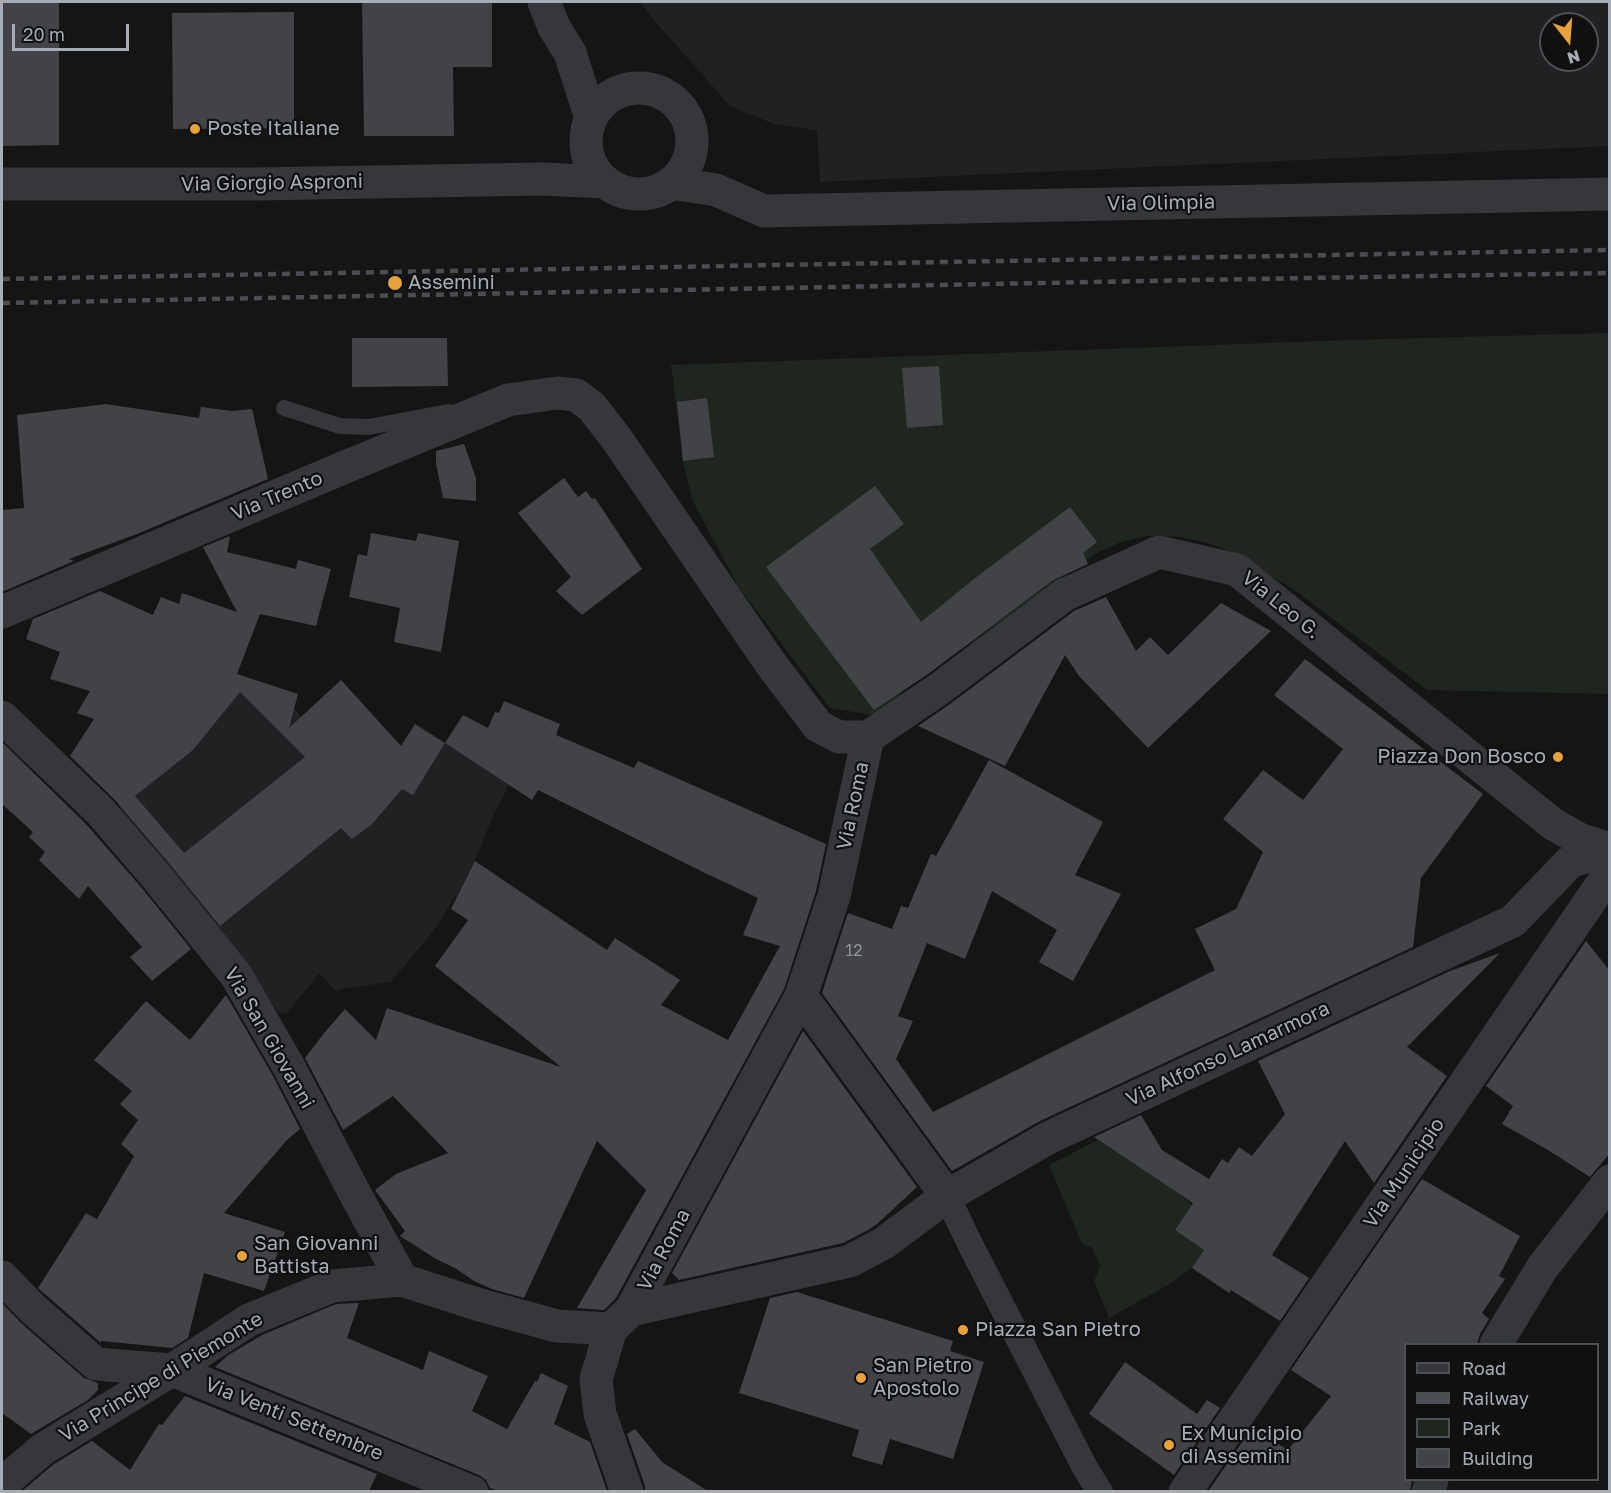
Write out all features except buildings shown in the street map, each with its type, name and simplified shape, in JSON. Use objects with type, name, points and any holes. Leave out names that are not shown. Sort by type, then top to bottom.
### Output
[{"type":"street","points":[[544,2],[554,27],[570,53],[589,126],[588,152],[594,169],[606,182],[621,190],[639,194],[656,191],[671,183],[683,171],[690,156],[692,138]]},
{"type":"street","points":[[570,53],[633,88]]},
{"type":"street","points":[[542,179],[569,158],[602,103],[616,93],[633,88],[651,89],[667,95],[680,107],[689,121],[692,138],[716,190]]},
{"type":"street","name":"Via Giorgio Asproni","points":[[2,184],[257,184],[542,179],[606,182]]},
{"type":"street","name":"Via Olimpia","points":[[671,183],[716,190],[764,211],[1610,194]]},
{"type":"street","name":"Via Trento","points":[[2,612],[508,400],[557,393]]},
{"type":"street","name":"Via Roma","points":[[557,393],[576,395],[592,407],[616,438],[771,664],[818,726],[839,737],[868,737],[834,896],[801,996],[621,1320]]},
{"type":"street","name":"Via Leo G.","points":[[868,737],[939,689],[1064,595],[1159,552],[1237,570],[1553,824],[1581,840],[1609,849]]},
{"type":"street","name":"Via San Giovanni","points":[[2,717],[100,811],[236,975],[289,1067],[402,1280]]},
{"type":"street","name":"Via Alfonso Lamarmora","points":[[947,1196],[1048,1138],[1513,921],[1570,862],[1609,849]]},
{"type":"street","name":"Via Municipio","points":[[1185,1491],[1608,875],[1609,849]]},
{"type":"street","points":[[1513,921],[1536,931],[1553,955]]},
{"type":"street","points":[[801,996],[947,1196],[1084,1466],[1100,1491]]},
{"type":"street","points":[[1497,1343],[1542,1268],[1610,1181]]},
{"type":"street","points":[[627,1491],[600,1414],[596,1379],[621,1320],[850,1261],[884,1243],[947,1196]]},
{"type":"street","name":"Via Venti Settembre","points":[[2,1277],[33,1309],[96,1364],[172,1370],[472,1491]]},
{"type":"street","name":"Via Principe di Piemonte","points":[[2,1484],[43,1449],[249,1320],[332,1286],[402,1280],[557,1326],[621,1320]]},
{"type":"lane","points":[[284,408],[340,426],[369,427],[508,400]]},
{"type":"shaded area","points":[[640,2],[1609,2],[1609,146],[820,182],[817,130],[774,124],[730,106]]},
{"type":"shaded area","points":[[237,674],[275,687],[359,782],[400,788],[413,794],[445,743],[509,785],[457,897],[455,896],[438,925],[391,982],[340,989],[337,992],[319,973],[287,1014],[278,1012],[197,903],[117,810],[194,748],[218,719]]},
{"type":"green space","points":[[1609,333],[1609,694],[1427,690],[1292,588],[1224,549],[1181,537],[1146,536],[1121,542],[1098,552],[968,645],[898,689],[903,696],[878,716],[830,708],[738,586],[692,499],[683,461],[671,365],[1350,340]]},
{"type":"green space","points":[[1098,1140],[1192,1204],[1175,1230],[1204,1250],[1192,1268],[1168,1285],[1109,1318],[1094,1281],[1100,1266],[1092,1247],[1082,1244],[1049,1165]]},
{"type":"railway","points":[[2,279],[1610,250]]},
{"type":"railway","points":[[2,303],[1610,273]]},
{"type":"place","name":"Poste Italiane","points":[[195,129]]},
{"type":"place","name":"Assemini","points":[[395,283]]},
{"type":"place","name":"Piazza Don Bosco","points":[[1558,757]]},
{"type":"place","name":"San Giovanni Battista","points":[[242,1256]]},
{"type":"place","name":"Piazza San Pietro","points":[[963,1330]]},
{"type":"place","name":"San Pietro Apostolo","points":[[861,1378]]},
{"type":"place","name":"Ex Municipio di Assemini","points":[[1169,1445]]}]
